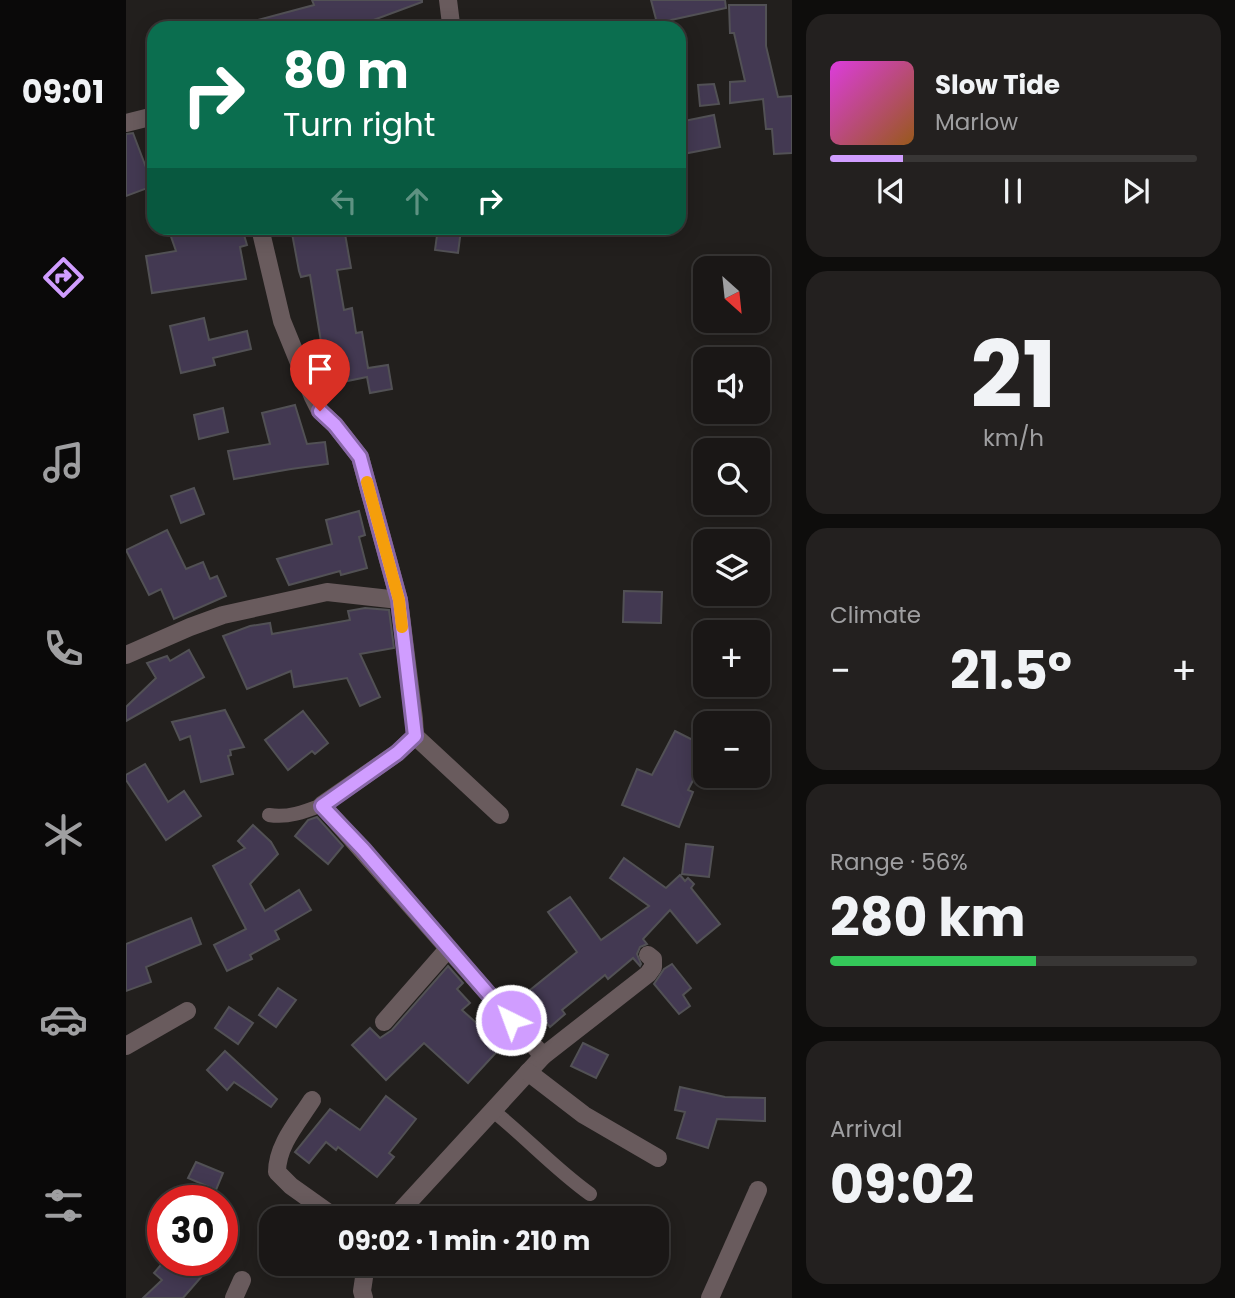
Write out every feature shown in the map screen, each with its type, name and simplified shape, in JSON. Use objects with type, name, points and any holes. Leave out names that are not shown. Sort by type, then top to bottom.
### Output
[{"type":"street","points":[[448,0],[451,21]]},
{"type":"street","points":[[126,123],[147,118]]},
{"type":"street","points":[[262,235],[282,321],[313,397],[320,411],[335,425],[360,457],[399,600],[415,736],[500,815]]},
{"type":"street","points":[[126,654],[223,615],[327,592],[399,600]]},
{"type":"street","points":[[415,736],[397,753],[322,806],[363,849],[447,949],[543,1056]]},
{"type":"street","points":[[384,1022],[447,949]]},
{"type":"street","points":[[405,1206],[543,1056],[648,974],[653,967],[653,959],[648,955]]},
{"type":"street","points":[[126,1046],[187,1011]]},
{"type":"street","points":[[528,1072],[584,1115],[658,1158]]},
{"type":"street","points":[[312,1100],[283,1146],[277,1159],[277,1172],[291,1186],[319,1206]]},
{"type":"street","points":[[710,1298],[758,1190]]},
{"type":"street","points":[[364,1276],[364,1298]]},
{"type":"street","points":[[234,1298],[242,1280]]},
{"type":"lane","points":[[269,815],[281,817],[322,806]]},
{"type":"lane","points":[[492,1110],[530,1140],[564,1175],[590,1194]]},
{"type":"building","points":[[312,0],[422,0],[371,21],[254,21],[314,5]]},
{"type":"building","points":[[651,0],[725,0],[726,8],[656,21]]},
{"type":"building","points":[[729,5],[766,5],[766,46],[778,97],[792,96],[792,153],[774,154],[772,129],[766,129],[763,99],[730,103],[730,82],[745,81],[734,33],[730,33]]},
{"type":"building","points":[[714,84],[719,104],[700,106],[698,85]]},
{"type":"building","points":[[714,115],[720,147],[686,153],[686,121]]},
{"type":"building","points":[[133,133],[147,170],[147,188],[126,196],[126,134]]},
{"type":"building","points":[[170,235],[244,235],[247,245],[240,247],[246,279],[152,293],[146,256],[176,251]]},
{"type":"building","points":[[292,235],[345,235],[351,268],[337,270],[344,310],[352,308],[356,333],[362,332],[368,368],[388,365],[392,389],[370,393],[367,377],[338,383],[322,390],[312,365],[324,360],[310,275],[301,277]]},
{"type":"building","points":[[437,235],[460,235],[458,253],[435,250]]},
{"type":"building","points":[[204,318],[209,340],[247,331],[251,349],[213,358],[215,365],[181,373],[170,326]]},
{"type":"building","points":[[295,405],[307,444],[325,442],[328,464],[234,479],[228,451],[270,444],[262,413]]},
{"type":"building","points":[[223,408],[228,432],[199,439],[194,415]]},
{"type":"building","points":[[194,488],[204,514],[181,523],[171,496]]},
{"type":"building","points":[[359,511],[365,535],[359,537],[367,568],[341,575],[340,571],[289,585],[277,559],[332,544],[326,520]]},
{"type":"building","points":[[167,530],[186,569],[203,562],[210,579],[217,576],[226,596],[174,619],[161,589],[149,595],[126,550]]},
{"type":"building","points":[[624,591],[662,592],[661,623],[623,622]]},
{"type":"building","points":[[365,608],[389,610],[394,648],[360,654],[380,697],[360,706],[347,678],[294,687],[291,671],[247,689],[223,636],[250,626],[270,623],[272,634],[350,620],[348,611]]},
{"type":"building","points":[[189,650],[204,677],[126,721],[126,707],[156,678],[147,663],[167,656],[170,661]]},
{"type":"building","points":[[225,710],[244,747],[230,750],[231,755],[228,756],[233,774],[201,782],[190,736],[180,740],[172,722]]},
{"type":"building","points":[[303,711],[328,743],[315,754],[312,751],[288,770],[265,740]]},
{"type":"building","points":[[675,731],[693,740],[693,780],[688,790],[693,792],[679,827],[622,805],[637,769],[652,775]]},
{"type":"building","points":[[145,764],[168,802],[184,791],[201,816],[166,840],[126,780],[126,775]]},
{"type":"building","points":[[317,817],[343,846],[328,864],[295,836],[308,820]]},
{"type":"building","points":[[253,825],[271,842],[278,854],[250,884],[265,911],[299,890],[311,910],[275,931],[279,939],[250,955],[252,959],[227,971],[214,945],[246,929],[213,866],[245,848],[238,841]]},
{"type":"building","points":[[686,844],[713,847],[709,877],[682,874]]},
{"type":"building","points":[[624,858],[666,888],[680,875],[685,881],[688,878],[694,884],[691,888],[720,924],[697,943],[670,910],[643,939],[647,944],[640,947],[637,954],[640,966],[633,958],[608,979],[605,975],[562,1010],[565,1014],[550,1027],[524,995],[577,952],[548,912],[570,897],[601,940],[649,906],[610,878]]},
{"type":"building","points":[[191,918],[201,944],[146,967],[151,982],[126,991],[126,944]]},
{"type":"building","points":[[672,964],[691,988],[683,995],[690,1006],[679,1014],[654,984],[664,969]]},
{"type":"building","points":[[448,966],[463,983],[457,989],[470,1003],[462,1010],[502,1046],[468,1083],[424,1043],[386,1080],[352,1045],[370,1028],[380,1038],[392,1030]]},
{"type":"building","points":[[278,988],[296,1000],[276,1027],[259,1015]]},
{"type":"building","points":[[229,1007],[253,1023],[238,1044],[215,1028]]},
{"type":"building","points":[[583,1043],[608,1055],[596,1078],[571,1066]]},
{"type":"building","points":[[225,1051],[277,1099],[271,1107],[234,1082],[227,1090],[207,1070]]},
{"type":"building","points":[[680,1087],[725,1097],[765,1098],[765,1121],[717,1119],[708,1148],[677,1138],[685,1112],[675,1110]]},
{"type":"building","points":[[386,1096],[416,1119],[389,1153],[394,1157],[377,1177],[338,1147],[336,1150],[326,1142],[309,1163],[295,1152],[330,1109],[360,1130]]},
{"type":"building","points":[[196,1162],[223,1173],[218,1185],[204,1185],[188,1178]]},
{"type":"building","points":[[157,1276],[202,1276],[183,1298],[143,1298],[162,1280]]},
{"type":"slow traffic","points":[[367,482],[399,600],[402,627]]},
{"type":"route","points":[[320,411],[335,425],[360,457],[399,600],[415,736],[397,753],[322,806],[363,849],[511,1020]]}]
